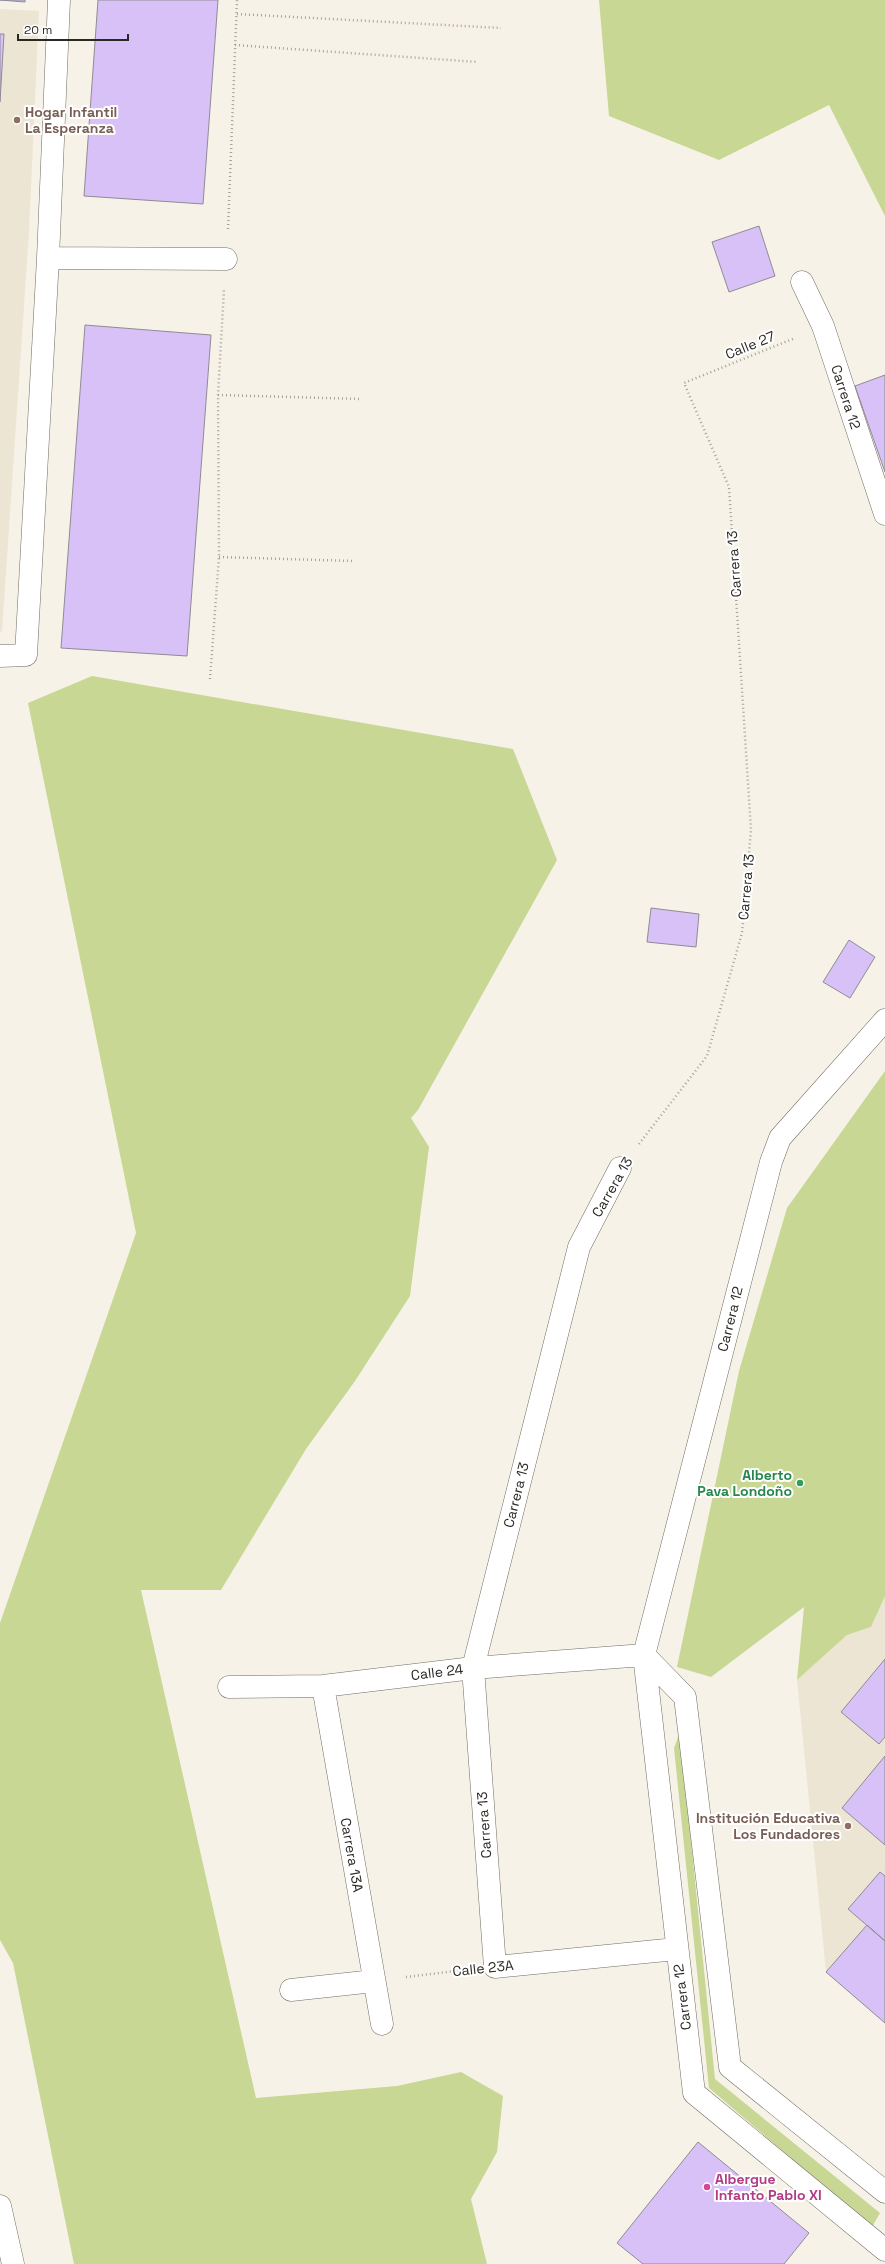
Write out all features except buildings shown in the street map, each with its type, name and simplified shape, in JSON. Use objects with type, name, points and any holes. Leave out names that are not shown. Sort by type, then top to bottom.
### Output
[{"type":"street","points":[[0,656],[26,656],[48,258],[59,0]]},
{"type":"street","points":[[48,258],[226,259]]},
{"type":"street","name":"Carrera 12","points":[[802,282],[823,326],[885,514]]},
{"type":"street","name":"Carrera 12","points":[[885,1020],[780,1138],[771,1162],[644,1655],[676,1949],[694,2092],[885,2250]]},
{"type":"street","name":"Carrera 13","points":[[494,1967],[473,1668],[579,1247],[620,1168]]},
{"type":"street","points":[[644,1655],[684,1697],[730,2067],[885,2192]]},
{"type":"street","name":"Calle 24","points":[[229,1687],[323,1686],[473,1668],[644,1655]]},
{"type":"street","name":"Carrera 13A","points":[[323,1686],[382,2024]]},
{"type":"street","name":"Calle 23A","points":[[494,1967],[676,1949]]},
{"type":"street","points":[[291,1990],[374,1980]]},
{"type":"street","points":[[0,2206],[13,2264]]},
{"type":"path","points":[[210,679],[219,557],[218,395],[226,259],[237,0]]},
{"type":"path","points":[[237,14],[501,28]]},
{"type":"path","points":[[235,45],[478,62]]},
{"type":"path","name":"Calle 27","points":[[684,383],[823,326]]},
{"type":"path","name":"Carrera 13","points":[[620,1168],[707,1056],[742,933],[751,830],[729,487],[684,383]]},
{"type":"path","points":[[218,395],[362,399]]},
{"type":"path","points":[[219,557],[353,561]]},
{"type":"path","name":"Calle 23A","points":[[374,1980],[494,1967]]},
{"type":"shaded area","points":[[0,9],[39,11],[29,232],[2,632],[0,631]]},
{"type":"shaded area","name":"Institución Educativa Los Fundadores","points":[[885,1596],[885,2023],[826,1972],[797,1680],[847,1635],[871,1627]]},
{"type":"green space","points":[[599,0],[885,0],[885,216],[829,105],[719,160],[609,116]]},
{"type":"green space","points":[[92,676],[513,749],[557,860],[418,1110],[411,1118],[429,1147],[410,1296],[355,1381],[306,1449],[221,1590],[141,1590],[256,2098],[397,2086],[461,2072],[503,2096],[497,2152],[471,2199],[487,2264],[74,2264],[13,1963],[0,1940],[0,1623],[136,1233],[28,703]]},
{"type":"green space","name":"Alberto Pava Londoño","points":[[885,1071],[885,1596],[871,1627],[847,1635],[797,1680],[804,1607],[711,1677],[677,1667],[739,1371],[787,1208]]},
{"type":"green space","points":[[680,1732],[715,2079],[880,2213],[872,2227],[709,2088],[674,1748]]},
{"type":"place","name":"Hogar Infantil La Esperanza","points":[[17,120]]},
{"type":"place","name":"Alberto Pava Londoño","points":[[800,1483]]},
{"type":"place","name":"Institución Educativa Los Fundadores","points":[[848,1826]]},
{"type":"place","name":"Albergue Infanto Pablo XI","points":[[707,2187]]}]
